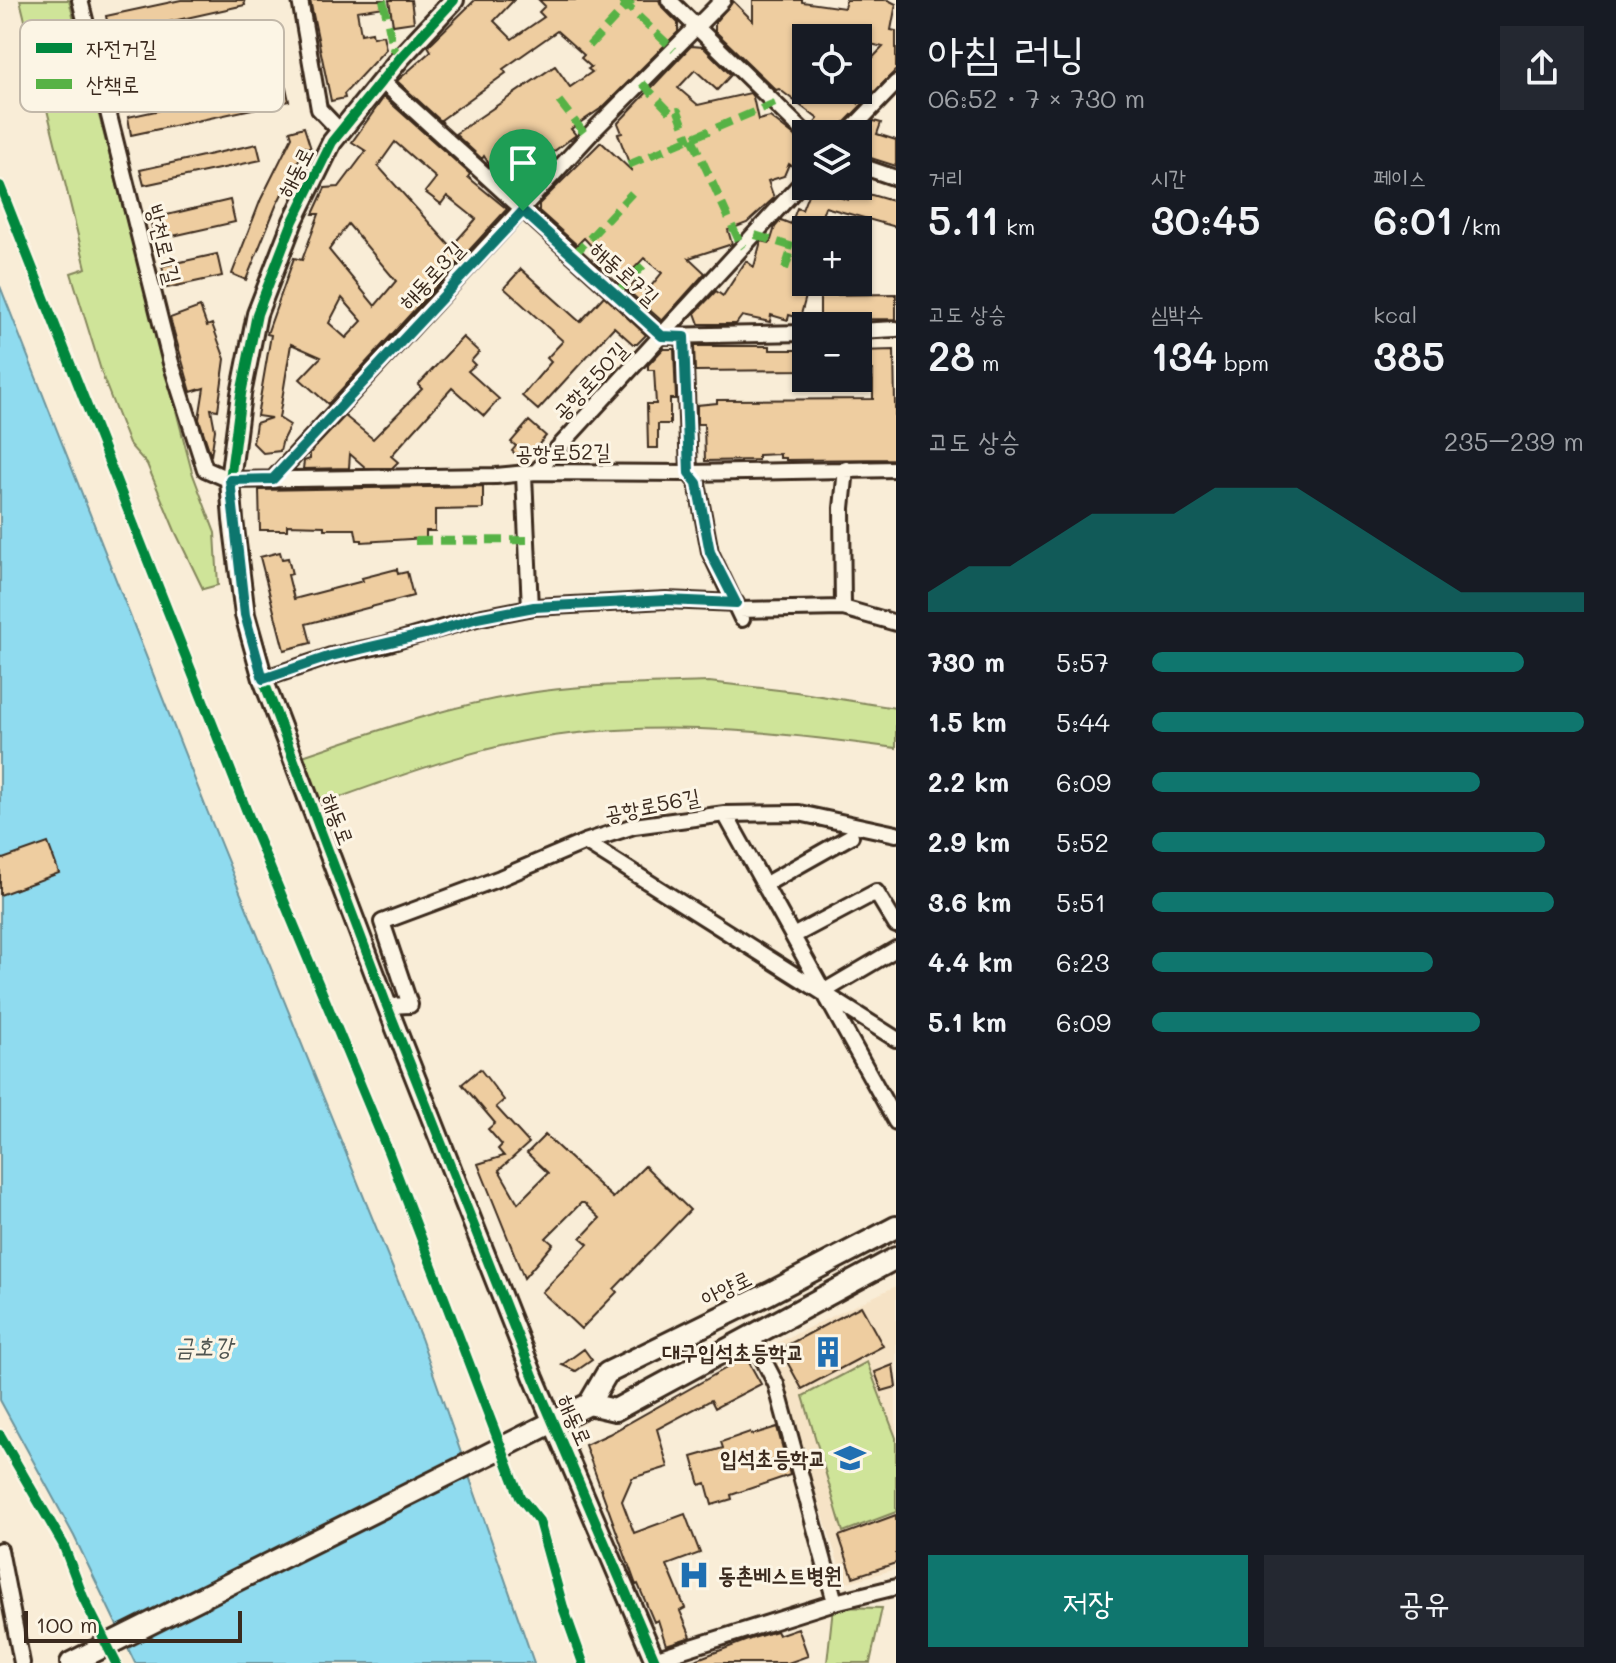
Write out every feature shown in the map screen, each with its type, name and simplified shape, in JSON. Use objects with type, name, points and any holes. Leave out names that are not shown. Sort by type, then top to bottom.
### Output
[{"type":"main road","name":"아양로","points":[[71,1663],[555,1422],[589,1404],[607,1373],[896,1227]]},
{"type":"main road","name":"아양로","points":[[589,1404],[615,1410],[896,1258]]},
{"type":"street","name":"방천로1길","points":[[80,0],[85,20]]},
{"type":"street","points":[[300,0],[319,109],[341,132]]},
{"type":"street","name":"해동로","points":[[454,0],[332,142],[293,221],[257,314],[241,394],[230,480],[245,615],[263,679],[387,1006],[534,1378],[655,1661]]},
{"type":"street","points":[[669,0],[792,120]]},
{"type":"street","name":"해동로3길","points":[[273,479],[523,211],[596,128],[723,0]]},
{"type":"street","name":"해동로7길","points":[[382,81],[662,336],[792,333]]},
{"type":"street","points":[[860,120],[896,83]]},
{"type":"street","name":"방천로1길","points":[[108,112],[191,431],[205,469],[230,480]]},
{"type":"street","points":[[872,170],[896,178]]},
{"type":"street","name":"공항로50길","points":[[530,473],[662,336],[792,193]]},
{"type":"street","points":[[872,330],[896,329]]},
{"type":"street","points":[[684,337],[689,473],[697,483],[710,552],[739,611]]},
{"type":"street","points":[[843,608],[842,520],[846,469]]},
{"type":"street","name":"공항로52길","points":[[230,480],[896,469]]},
{"type":"street","points":[[530,473],[530,608]]},
{"type":"street","points":[[263,679],[331,656],[434,632],[477,618],[530,608],[666,600],[739,611],[843,608],[896,623]]},
{"type":"street","name":"공항로56길","points":[[387,1006],[410,1005],[382,922],[585,842],[634,826],[725,814],[799,813],[896,834]]},
{"type":"street","points":[[725,814],[896,1122]]},
{"type":"street","points":[[764,885],[851,836]]},
{"type":"street","points":[[585,842],[896,1039]]},
{"type":"street","points":[[793,936],[876,892],[896,925]]},
{"type":"street","points":[[823,992],[896,949]]},
{"type":"street","points":[[751,1336],[776,1384],[835,1602]]},
{"type":"street","points":[[1,1559],[22,1663]]},
{"type":"street","points":[[655,1661],[835,1602],[896,1587]]},
{"type":"shaded area","name":"입석초등학교","points":[[896,1286],[896,1569],[845,1583],[768,1347]]},
{"type":"green space","points":[[20,0],[69,0],[74,20],[25,20]]},
{"type":"green space","points":[[48,112],[98,112],[192,472],[215,533],[218,585],[203,589],[147,464],[129,444],[104,380],[71,273],[86,268]]},
{"type":"green space","points":[[709,682],[896,708],[896,748],[733,730],[610,730],[569,734],[471,754],[313,807],[294,759],[417,719],[511,696],[584,687]]},
{"type":"green space","points":[[867,1362],[896,1438],[896,1512],[843,1532],[803,1396]]},
{"type":"green space","points":[[833,1607],[882,1608],[870,1663],[827,1663]]},
{"type":"water","name":"금호강","points":[[0,286],[208,813],[421,1338],[534,1663],[135,1663],[74,1536],[0,1400]]},
{"type":"building","points":[[181,0],[244,0],[245,5],[178,20],[107,20],[106,16]]},
{"type":"building","points":[[310,0],[385,0],[385,7],[357,11],[361,34],[372,32],[373,37],[383,35],[386,49],[344,94],[345,98],[331,101]]},
{"type":"building","points":[[389,0],[411,0],[414,22],[393,25]]},
{"type":"building","points":[[475,0],[514,0],[494,21],[512,39],[544,17],[539,12],[545,6],[539,0],[659,0],[678,23],[678,32],[603,107],[571,129],[576,135],[549,155],[553,160],[533,177],[535,179],[523,193],[455,134],[555,66],[570,87],[592,72],[588,69],[591,67],[581,58],[584,55],[557,31],[503,69],[506,73],[441,120],[443,123],[397,81],[431,51],[428,46]]},
{"type":"building","points":[[753,0],[802,0],[844,8],[846,0],[888,0],[896,4],[891,30],[896,31],[896,70],[872,94],[872,58],[883,47],[872,44],[872,24],[792,24],[792,99],[776,90],[715,31],[715,22],[733,1],[753,21]]},
{"type":"building","points":[[691,46],[703,47],[731,75],[717,90],[695,70],[678,88],[698,105],[750,93],[758,120],[770,117],[792,134],[792,166],[789,164],[784,176],[768,181],[774,198],[747,223],[728,230],[732,244],[689,258],[705,273],[662,321],[627,290],[636,281],[647,291],[662,273],[644,258],[623,280],[584,238],[577,245],[539,211],[539,204],[601,142],[632,171],[618,134],[622,133],[618,123]]},
{"type":"building","points":[[284,83],[289,101],[284,102]]},
{"type":"building","points":[[384,97],[470,174],[468,177],[507,209],[328,404],[300,379],[321,357],[291,344],[279,418],[290,425],[280,451],[263,453],[253,443],[256,423],[271,418],[257,416],[271,335],[267,334],[294,258],[302,260],[319,214],[313,214],[325,188],[339,187],[366,151],[352,142]],"holes":[[[395,142],[436,178],[425,192],[441,204],[447,196],[476,219],[451,247],[378,166]],[[348,224],[396,281],[375,306],[329,250]],[[342,298],[362,321],[346,338],[329,323]]]},
{"type":"building","points":[[798,104],[863,104],[847,120],[818,119]]},
{"type":"building","points":[[151,112],[238,112],[131,135],[128,117]]},
{"type":"building","points":[[872,123],[881,123],[877,134],[896,140],[896,166],[872,158]]},
{"type":"building","points":[[304,127],[311,149],[305,147],[276,206],[246,280],[232,274],[261,199],[292,137],[290,131]]},
{"type":"building","points":[[257,144],[261,160],[144,185],[140,170]]},
{"type":"building","points":[[872,195],[896,202],[896,227],[872,220],[872,216],[857,216],[825,207],[822,216],[794,216],[797,208],[802,210],[806,200],[872,200]]},
{"type":"building","points":[[230,200],[235,222],[155,240],[150,219]]},
{"type":"building","points":[[781,220],[791,224],[792,221],[792,296],[806,296],[802,312],[792,312],[788,320],[771,315],[770,322],[742,316],[736,324],[699,324],[695,313],[716,291],[723,296],[746,261],[754,267],[761,241],[770,243]]},
{"type":"building","points":[[217,254],[222,276],[167,288],[162,266]]},
{"type":"building","points":[[521,269],[580,322],[604,296],[646,335],[633,344],[614,327],[538,410],[522,396],[551,362],[547,358],[563,341],[504,288]]},
{"type":"building","points":[[896,294],[896,319],[872,319],[872,312],[820,312],[820,296]]},
{"type":"building","points":[[200,307],[207,326],[212,324],[225,359],[218,410],[211,409],[215,430],[211,456],[199,419],[204,388],[191,392],[170,318]]},
{"type":"building","points":[[463,337],[479,352],[471,361],[475,365],[468,371],[499,399],[484,416],[452,388],[391,456],[398,462],[392,468],[366,468],[350,454],[349,468],[303,469],[304,461],[310,459],[310,453],[345,416],[373,439],[422,389],[418,385]]},
{"type":"building","points":[[694,346],[770,346],[770,350],[792,350],[792,370],[695,371]]},
{"type":"building","points":[[663,349],[674,349],[676,399],[670,399],[670,424],[658,424],[658,448],[648,448],[647,404],[656,404],[654,370],[648,370],[648,365]]},
{"type":"building","points":[[894,350],[896,459],[786,460],[780,458],[780,454],[758,455],[758,460],[705,461],[704,424],[697,424],[697,405],[717,403],[717,400],[873,399],[872,351]]},
{"type":"building","points":[[529,421],[546,436],[528,457],[525,454],[521,459],[512,451],[516,446],[511,442]]},
{"type":"building","points":[[483,486],[483,509],[435,510],[435,531],[426,531],[426,538],[362,542],[357,540],[355,529],[324,529],[324,526],[287,525],[287,530],[260,530],[259,490]]},
{"type":"building","points":[[280,552],[282,559],[288,558],[292,574],[288,575],[294,599],[397,569],[398,574],[407,572],[413,596],[306,624],[311,643],[284,650],[260,557]]},
{"type":"building","points":[[48,843],[59,873],[0,895],[0,860]]},
{"type":"building","points":[[480,1069],[504,1100],[496,1107],[529,1143],[499,1170],[518,1203],[548,1173],[527,1153],[545,1135],[613,1198],[645,1166],[690,1210],[614,1289],[617,1292],[581,1329],[542,1292],[588,1244],[581,1238],[600,1218],[581,1203],[546,1238],[553,1244],[524,1278],[478,1164],[504,1156],[498,1149],[502,1145],[488,1129],[495,1123],[462,1084]]},
{"type":"building","name":"대구입석초등학교","points":[[861,1306],[883,1346],[802,1389],[780,1349]]},
{"type":"building","points":[[584,1349],[592,1360],[576,1371],[562,1365]]},
{"type":"building","points":[[746,1357],[761,1384],[715,1408],[711,1400],[657,1429],[668,1467],[632,1478],[622,1501],[634,1533],[685,1514],[700,1553],[667,1565],[685,1608],[680,1611],[691,1637],[666,1645],[658,1620],[654,1622],[636,1585],[585,1445]]},
{"type":"building","points":[[893,1365],[896,1387],[882,1391],[875,1372]]},
{"type":"building","points":[[777,1427],[790,1475],[731,1495],[732,1499],[712,1505],[706,1483],[700,1485],[692,1457],[723,1448],[721,1442]]},
{"type":"building","points":[[896,1515],[896,1563],[853,1577],[839,1536]]},
{"type":"building","points":[[798,1628],[808,1656],[788,1663],[687,1663],[753,1638],[776,1631],[778,1635]]},
{"type":"marked path","points":[[383,0],[393,47],[401,57]]},
{"type":"marked path","points":[[621,0],[674,50]]},
{"type":"marked path","points":[[589,46],[632,0]]},
{"type":"marked path","points":[[642,83],[671,113],[678,111],[689,140]]},
{"type":"marked path","points":[[559,101],[588,138]]},
{"type":"marked path","points":[[628,165],[775,103]]},
{"type":"marked path","points":[[692,138],[744,247]]},
{"type":"marked path","points":[[573,256],[632,193]]},
{"type":"marked path","points":[[755,235],[792,247]]},
{"type":"marked path","points":[[785,269],[792,247]]},
{"type":"marked path","points":[[615,294],[649,260]]},
{"type":"marked path","points":[[415,541],[527,540]]},
{"type":"cycle path","points":[[454,0],[401,57],[332,142],[293,221],[257,314],[241,394],[230,480],[233,520],[245,615],[263,679],[387,1006],[534,1378],[656,1663]]},
{"type":"cycle path","points":[[0,186],[251,822],[388,1151],[520,1497],[539,1521],[563,1607],[583,1663]]},
{"type":"cycle path","points":[[0,1435],[63,1544],[83,1597],[116,1663]]},
{"type":"place","name":"대구입석초등학교","points":[[828,1352]]},
{"type":"place","name":"입석초등학교","points":[[850,1458]]},
{"type":"place","name":"동촌베스트병원","points":[[694,1575]]},
{"type":"route","points":[[523,211],[662,336],[684,337],[689,473],[697,483],[710,552],[736,603],[666,600],[534,607],[477,618],[434,632],[331,656],[263,679],[245,615],[230,480],[273,479],[523,211]]}]
